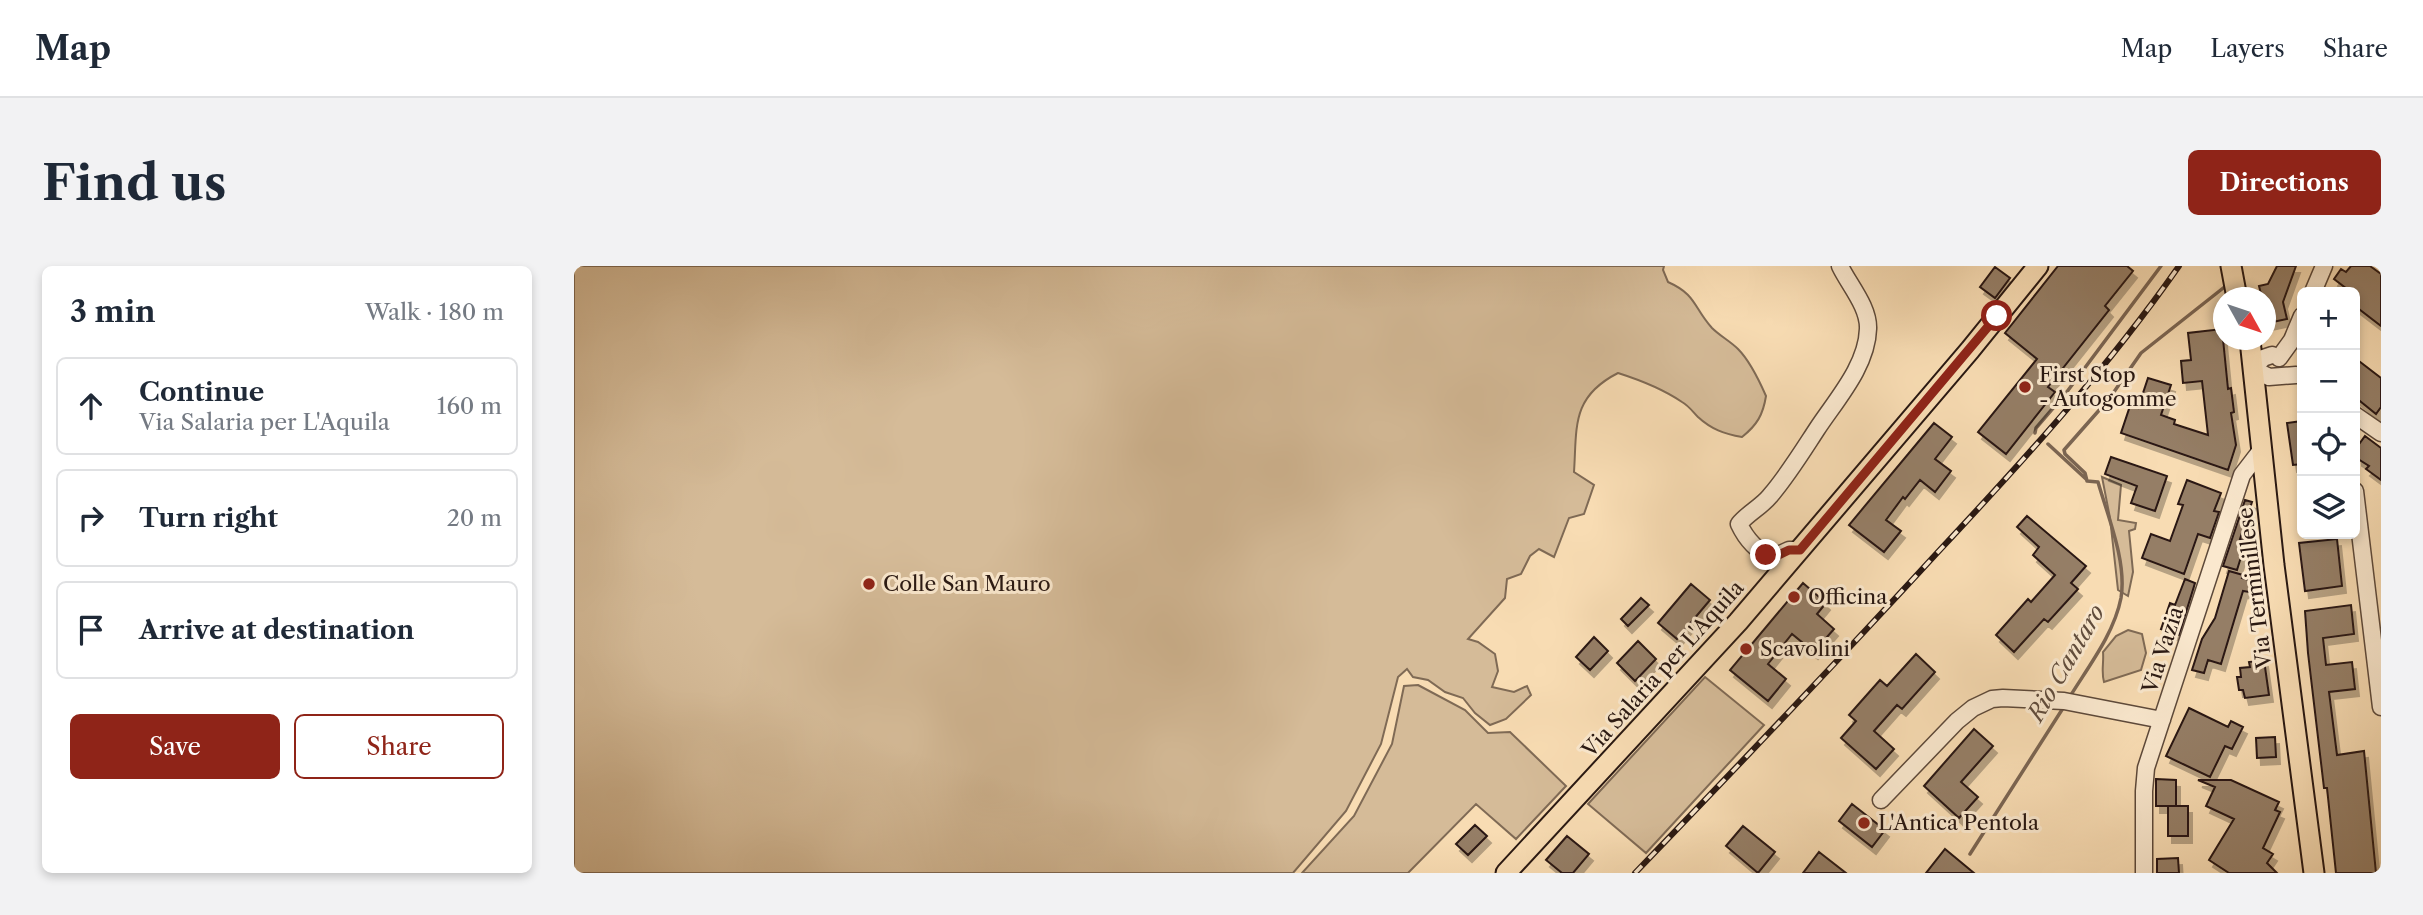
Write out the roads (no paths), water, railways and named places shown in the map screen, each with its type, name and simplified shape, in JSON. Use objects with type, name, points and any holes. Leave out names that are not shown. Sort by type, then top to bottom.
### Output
[{"type":"main road","name":"Via Salaria per L'Aquila","points":[[1506,873],[1690,677],[1970,350],[2038,266]]},
{"type":"main road","points":[[2235,266],[2239,287]]},
{"type":"main road","name":"Via Terminillese","points":[[2251,350],[2274,565],[2314,873]]},
{"type":"street","points":[[1800,550],[1789,550],[1772,558],[1745,535],[1739,524],[1757,510],[1785,478],[1863,355],[1867,319],[1840,266]]},
{"type":"street","points":[[2315,287],[2325,266]]},
{"type":"street","points":[[2297,328],[2292,340],[2276,356],[2263,358],[2253,369],[2278,377],[2287,374],[2297,376]]},
{"type":"street","points":[[2259,350],[2276,356],[2297,375]]},
{"type":"street","points":[[2258,417],[2263,398],[2278,377]]},
{"type":"street","points":[[2360,418],[2381,433]]},
{"type":"street","name":"Via Vazia","points":[[2144,873],[2146,768],[2242,475],[2262,449]]},
{"type":"street","points":[[2360,533],[2381,707]]},
{"type":"street","points":[[1881,800],[1957,721],[1973,708],[1992,699],[2064,701],[2162,720]]},
{"type":"waterway","name":"Rio Cantaro","points":[[2035,433],[2036,428],[2066,393],[2161,266]]},
{"type":"waterway","name":"Rio Cantaro","points":[[2069,698],[2100,650],[2113,624],[2122,584],[2116,540],[2098,482],[2087,481],[2085,473],[2064,450],[2109,399],[2141,353],[2227,285]]},
{"type":"waterway","name":"Rio Cantaro","points":[[2048,444],[2086,479]]},
{"type":"waterway","name":"Rio Cantaro","points":[[1970,854],[2065,705]]},
{"type":"railway","points":[[1635,873],[1825,674],[2032,449],[2123,341],[2179,266]]},
{"type":"place","name":"First Stop - Autogomme","points":[[2025,387]]},
{"type":"place","name":"Colle San Mauro","points":[[869,584]]},
{"type":"place","name":"Officina","points":[[1794,597]]},
{"type":"place","name":"Scavolini","points":[[1746,649]]},
{"type":"place","name":"L'Antica Pentola","points":[[1864,823]]}]
